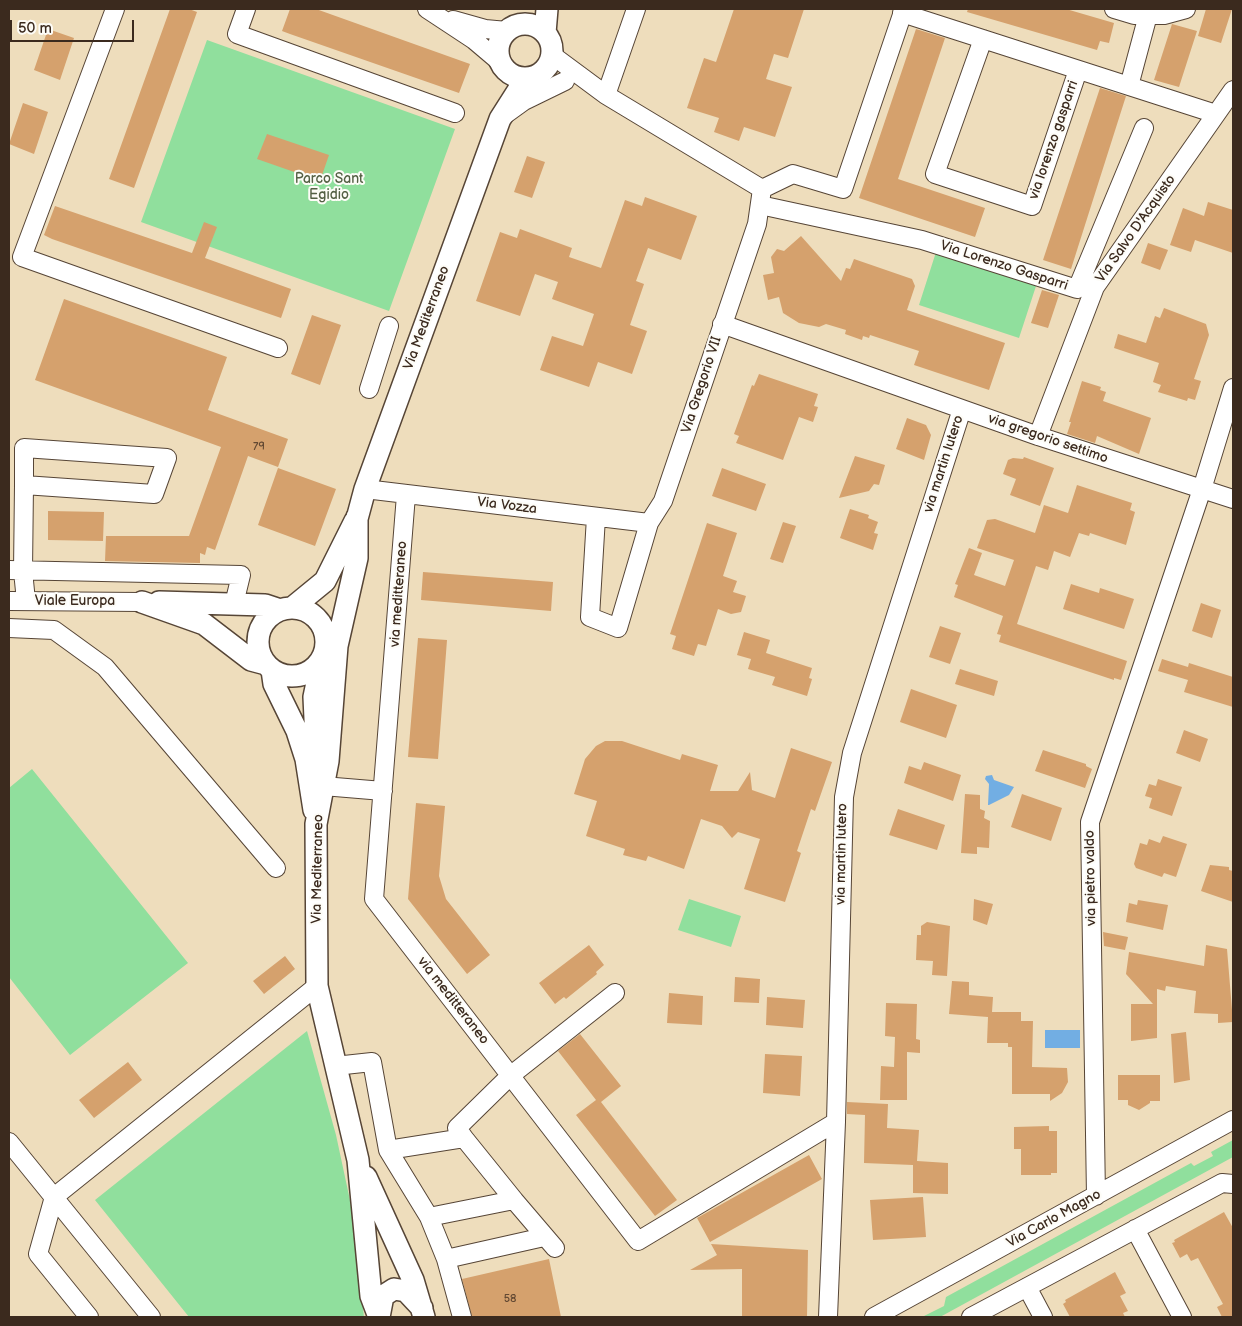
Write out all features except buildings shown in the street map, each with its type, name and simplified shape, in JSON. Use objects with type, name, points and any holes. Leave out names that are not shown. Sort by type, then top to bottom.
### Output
[{"type":"main road","points":[[510,29],[534,25],[545,33],[550,39],[552,55],[545,70],[534,77],[516,76],[502,65],[498,48],[510,29],[532,9]]},
{"type":"main road","points":[[545,33],[547,9]]},
{"type":"main road","name":"Via Mediterraneo","points":[[500,119],[502,65]]},
{"type":"main road","name":"Via Mediterraneo","points":[[325,631],[348,556],[365,489],[500,119],[521,86],[534,77]]},
{"type":"main road","name":"Via Mediterraneo","points":[[286,609],[325,580],[357,517]]},
{"type":"main road","name":"Via Mediterraneo","points":[[357,517],[357,558],[337,646],[328,762],[316,824],[317,986],[358,1160]]},
{"type":"main road","points":[[142,602],[204,624],[251,660],[269,667],[282,675],[294,676],[305,674],[315,668],[322,659]]},
{"type":"main road","points":[[142,602],[266,605],[312,614],[325,631],[326,650],[322,659],[314,696],[317,760],[316,824]]},
{"type":"main road","points":[[286,609],[263,624],[258,644],[269,667],[274,684],[297,730],[306,759],[316,824]]},
{"type":"main road","points":[[358,1160],[413,1280],[423,1313]]},
{"type":"main road","points":[[358,1160],[371,1296],[379,1317]]},
{"type":"main road","points":[[379,1317],[383,1296],[394,1289],[406,1292],[423,1313]]},
{"type":"street","points":[[115,9],[22,257],[278,348]]},
{"type":"street","points":[[246,9],[237,34],[455,112]]},
{"type":"street","points":[[606,95],[636,9]]},
{"type":"street","points":[[1114,9],[1148,15],[1164,15],[1186,9]]},
{"type":"street","name":"via lorenzo gasparri","points":[[761,197],[793,174],[843,189],[903,11],[983,39],[1216,114]]},
{"type":"street","points":[[433,12],[484,29],[510,29]]},
{"type":"street","points":[[433,12],[474,40],[502,65]]},
{"type":"street","points":[[1129,86],[1148,15]]},
{"type":"street","name":"via lorenzo gasparri","points":[[983,39],[935,174],[1032,206],[1078,70]]},
{"type":"street","points":[[552,55],[606,95],[761,197]]},
{"type":"street","points":[[534,77],[565,81],[606,95]]},
{"type":"street","points":[[500,119],[524,101],[565,81]]},
{"type":"street","name":"Via Salvo D'Acquisto","points":[[1038,436],[1095,288],[1233,90]]},
{"type":"street","name":"Via Lorenzo Gasparri","points":[[761,197],[922,240],[1077,289],[1144,128]]},
{"type":"street","name":"Via Gregorio VII","points":[[596,517],[590,617],[618,628],[649,523],[663,500],[756,224],[761,197]]},
{"type":"street","name":"via gregorio settimo","points":[[722,324],[1038,436],[1233,500]]},
{"type":"street","points":[[370,389],[389,326]]},
{"type":"street","name":"via pietro valdo","points":[[1096,1196],[1090,822],[1202,489],[1233,388]]},
{"type":"street","name":"via martin lutero","points":[[828,1317],[836,1122],[844,797],[852,753],[962,409]]},
{"type":"street","points":[[17,601],[16,570],[24,485],[24,448],[167,458],[154,494],[24,485]]},
{"type":"street","name":"Via Vozza","points":[[365,489],[649,523]]},
{"type":"street","name":"via meditteraneo","points":[[406,495],[374,899],[638,1241],[836,1122]]},
{"type":"street","points":[[16,570],[241,575],[234,604]]},
{"type":"street","name":"Viale Europa","points":[[17,601],[142,602]]},
{"type":"street","points":[[9,628],[54,630],[106,667],[276,868]]},
{"type":"street","points":[[323,786],[384,791]]},
{"type":"street","points":[[89,1317],[38,1254],[54,1197],[317,986]]},
{"type":"street","points":[[446,1259],[549,1243],[457,1128],[510,1076],[615,993]]},
{"type":"street","points":[[335,1066],[372,1062],[388,1150],[429,1217],[446,1259],[462,1317]]},
{"type":"street","name":"Via Carlo Magno","points":[[874,1317],[1233,1120]]},
{"type":"street","points":[[388,1150],[464,1138]]},
{"type":"street","points":[[9,1142],[151,1317]]},
{"type":"street","points":[[971,1317],[1222,1183],[1233,1184]]},
{"type":"street","points":[[429,1217],[514,1200]]},
{"type":"street","points":[[1135,1229],[1182,1317]]},
{"type":"street","points":[[1027,1287],[1043,1317]]},
{"type":"green space","name":"Parco Sant Egidio","points":[[207,40],[455,129],[389,311],[141,222]]},
{"type":"green space","points":[[937,249],[1037,283],[1019,338],[919,305]]},
{"type":"green space","points":[[32,769],[188,963],[70,1055],[9,977],[9,788]]},
{"type":"green space","points":[[689,899],[741,916],[731,947],[678,930]]},
{"type":"green space","points":[[307,1031],[336,1135],[351,1205],[364,1317],[189,1317],[95,1200]]},
{"type":"green space","points":[[1233,1140],[1233,1157],[940,1317],[922,1317],[944,1306],[946,1297],[1191,1163],[1194,1166],[1213,1156],[1211,1152]]},
{"type":"water","points":[[992,775],[994,780],[1014,787],[1009,795],[988,805],[989,784],[985,779],[986,776]]},
{"type":"water","points":[[1045,1030],[1080,1030],[1080,1048],[1045,1048]]}]
